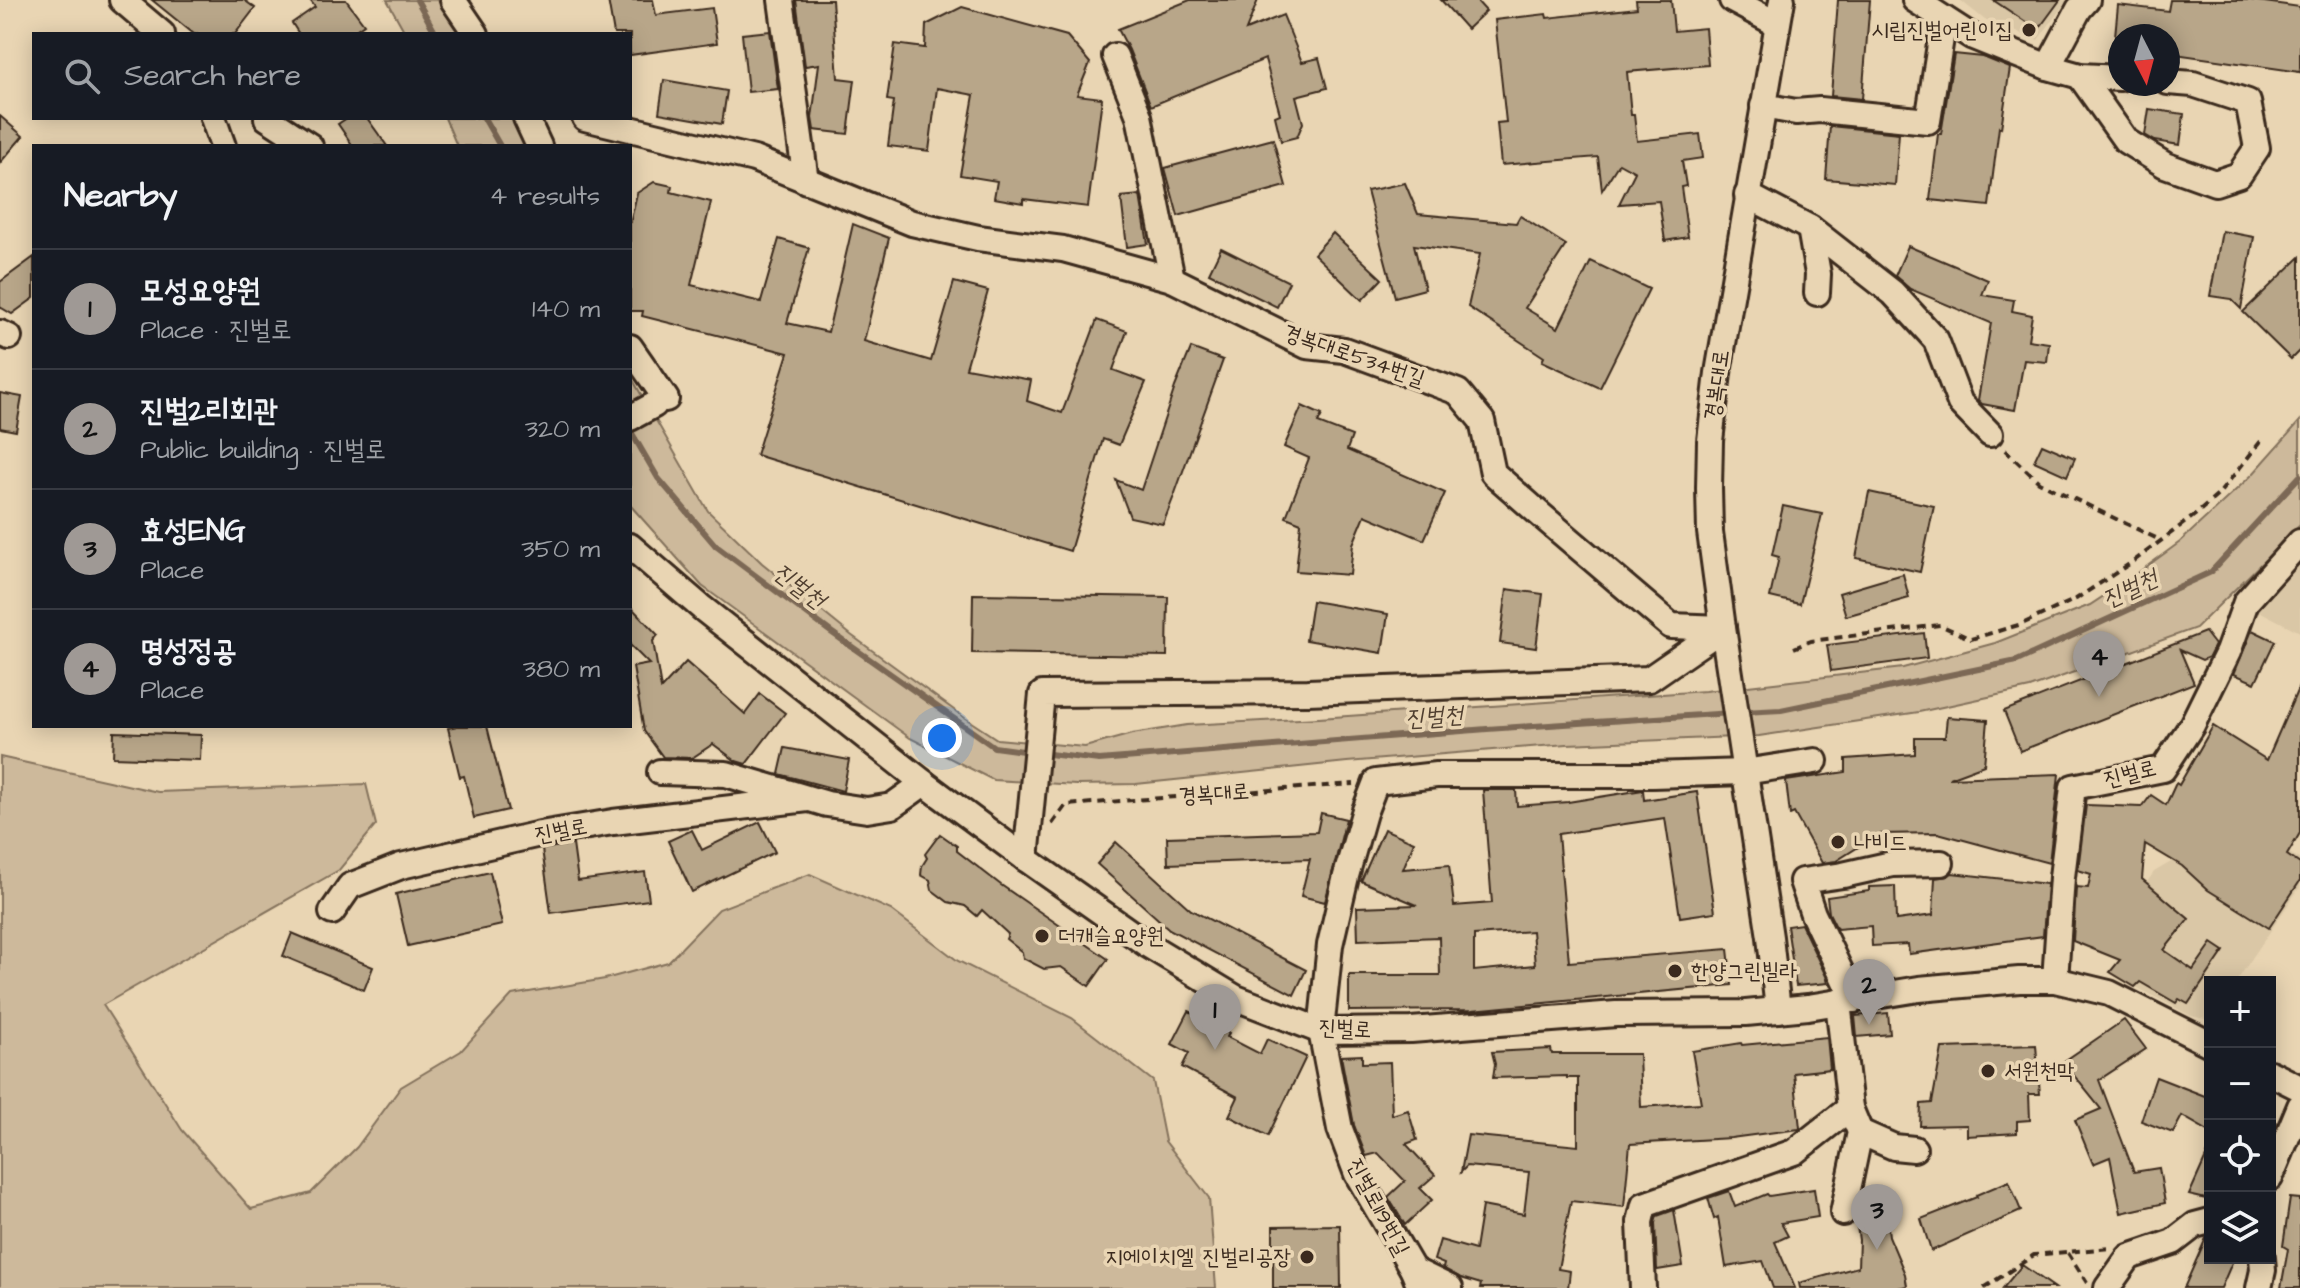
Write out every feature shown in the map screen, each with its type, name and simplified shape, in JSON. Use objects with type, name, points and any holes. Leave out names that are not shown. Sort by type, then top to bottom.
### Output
[{"type":"street","points":[[122,0],[160,32]]},
{"type":"street","points":[[453,0],[475,32]]},
{"type":"street","points":[[781,0],[806,181]]},
{"type":"street","points":[[1732,0],[1779,12]]},
{"type":"street","points":[[1915,0],[1971,36],[2048,67],[2080,76],[2108,77]]},
{"type":"street","points":[[2048,67],[2087,0]]},
{"type":"street","name":"경복대로","points":[[1778,1010],[1710,532],[1710,441],[1718,373],[1779,12]]},
{"type":"street","points":[[1763,106],[1796,112],[1820,110],[1928,121],[1944,19]]},
{"type":"street","points":[[1115,56],[1139,116],[1172,279]]},
{"type":"street","points":[[2080,76],[2126,141],[2165,165],[2215,183],[2239,175],[2257,148],[2248,102],[2193,84],[2180,83]]},
{"type":"street","points":[[214,120],[222,144]]},
{"type":"street","points":[[270,120],[307,144]]},
{"type":"street","points":[[527,120],[538,144]]},
{"type":"street","name":"경복대로534번길","points":[[593,120],[754,159],[912,223],[978,238],[1063,249],[1172,279],[1307,346],[1344,350],[1458,392],[1482,421],[1493,473],[1522,499],[1671,626],[1723,628]]},
{"type":"street","points":[[1747,195],[1810,228],[1893,293],[1936,340],[1960,403],[1990,434]]},
{"type":"street","points":[[1810,228],[1818,274],[1817,293]]},
{"type":"street","points":[[632,351],[660,402],[632,417]]},
{"type":"street","name":"진벌로","points":[[2055,980],[2062,877],[2073,787],[2163,769],[2192,725],[2228,652],[2246,602],[2300,542]]},
{"type":"street","name":"진벌로","points":[[632,548],[702,608],[924,783],[1148,945],[1236,998],[1321,1031],[1411,1030],[1616,1014],[1746,1013],[1919,989],[2055,980],[2109,993],[2204,1041]]},
{"type":"street","points":[[1026,859],[1042,694],[1308,692],[1649,679],[1723,628]]},
{"type":"street","points":[[1376,782],[1436,775],[1652,775],[1815,761]]},
{"type":"street","name":"진벌로","points":[[660,772],[726,774],[827,804],[867,810],[892,806],[924,783]]},
{"type":"street","name":"진벌로119번길","points":[[1376,782],[1346,876],[1330,945],[1321,1031],[1340,1129],[1357,1174],[1416,1279]]},
{"type":"street","name":"진벌로","points":[[332,912],[350,886],[401,866],[540,834],[613,822],[808,799]]},
{"type":"street","points":[[1843,1213],[1860,1132],[1850,1108],[1846,1001],[1802,881],[1892,864],[1941,863]]},
{"type":"street","points":[[2276,1076],[2300,1088]]},
{"type":"street","points":[[2276,1164],[2300,1106]]},
{"type":"street","points":[[1643,1288],[1640,1222],[1644,1205],[1794,1152],[1850,1108]]},
{"type":"street","points":[[1860,1132],[1894,1147],[1914,1149]]},
{"type":"street","points":[[2107,1288],[2129,1257],[2173,1242],[2195,1225],[2204,1223]]},
{"type":"street","points":[[2259,1288],[2262,1264]]},
{"type":"street","points":[[1416,1279],[1450,1288]]},
{"type":"path","points":[[1990,434],[2012,459],[2039,482],[2160,540]]},
{"type":"path","points":[[1794,648],[1811,641],[1940,625],[1971,639],[2022,624],[2076,599],[2134,561],[2195,515],[2218,495],[2261,441]]},
{"type":"path","name":"경복대로","points":[[1030,819],[1050,826],[1066,805],[1376,782]]},
{"type":"path","points":[[1984,1288],[2034,1255],[2112,1248]]},
{"type":"path","points":[[2067,1252],[2090,1288]]},
{"type":"shaded area","points":[[387,0],[438,0],[460,32],[405,32]]},
{"type":"shaded area","name":"시립진벌어린이집","points":[[1960,0],[2067,0],[2038,40],[1985,20]]},
{"type":"shaded area","points":[[446,120],[517,120],[529,144],[456,144]]},
{"type":"shaded area","points":[[632,378],[708,511],[762,563],[851,635],[997,739],[1085,747],[1132,734],[1187,725],[1705,691],[1903,668],[1995,643],[2090,605],[2180,542],[2253,474],[2300,421],[2300,525],[2196,628],[2030,688],[1919,712],[1759,736],[1567,744],[1347,762],[1136,784],[1076,785],[993,780],[910,738],[702,586],[632,507]]},
{"type":"shaded area","points":[[2300,565],[2300,632],[2257,610]]},
{"type":"shaded area","points":[[0,757],[158,792],[366,784],[376,825],[339,870],[103,1005],[182,1130],[251,1209],[311,1193],[357,1147],[401,1087],[461,1051],[512,995],[605,979],[668,962],[719,909],[810,874],[891,910],[958,961],[1072,1018],[1153,1081],[1165,1141],[1209,1198],[1216,1288],[0,1288]]},
{"type":"shaded area","points":[[2219,813],[2300,859],[2300,887],[2240,976],[2204,976],[2204,1019],[2191,1016],[2108,972],[2143,932],[2124,915],[2154,872],[2176,859]]},
{"type":"building","points":[[152,0],[244,0],[255,8],[237,32],[192,32]]},
{"type":"building","points":[[310,0],[346,0],[364,24],[353,32],[298,32],[292,23],[315,7]]},
{"type":"building","points":[[608,0],[653,0],[656,15],[712,8],[717,43],[632,55],[632,32],[614,32]]},
{"type":"building","points":[[796,0],[832,0],[838,78],[855,80],[848,134],[814,130],[812,118],[819,64],[805,66]]},
{"type":"building","points":[[1190,0],[1258,0],[1246,30],[1283,15],[1302,62],[1319,58],[1327,88],[1296,96],[1303,123],[1297,137],[1281,141],[1275,116],[1280,114],[1265,59],[1151,106],[1118,29]]},
{"type":"building","points":[[1441,0],[1476,0],[1486,11],[1467,29]]},
{"type":"building","points":[[1636,0],[1671,0],[1674,31],[1705,28],[1708,65],[1627,72],[1637,141],[1700,134],[1703,158],[1682,161],[1686,186],[1681,187],[1688,237],[1665,241],[1659,201],[1619,204],[1635,172],[1619,163],[1602,190],[1598,157],[1501,165],[1497,123],[1506,122],[1495,20],[1637,8]]},
{"type":"building","points":[[1838,0],[1870,0],[1862,99],[1831,96]]},
{"type":"building","name":"시립진벌어린이집","points":[[1993,0],[2060,0],[2038,30]]},
{"type":"building","points":[[2170,0],[2250,0],[2300,7],[2300,72],[2180,55],[2180,24],[2116,24],[2118,5],[2168,11]]},
{"type":"building","points":[[962,7],[1067,36],[1090,63],[1077,95],[1102,98],[1088,207],[994,198],[997,181],[960,175],[974,95],[937,88],[929,151],[888,146],[894,101],[887,100],[895,44],[925,48],[926,25]]},
{"type":"building","points":[[770,31],[778,89],[748,92],[742,34]]},
{"type":"building","points":[[1954,54],[1983,57],[2010,68],[1989,206],[1930,200],[1938,134],[1941,134]]},
{"type":"building","points":[[664,80],[727,91],[722,124],[659,113]]},
{"type":"building","points":[[2149,109],[2184,114],[2180,145],[2155,141],[2145,135]]},
{"type":"building","points":[[0,116],[23,136],[0,163]]},
{"type":"building","points":[[344,120],[368,120],[386,144],[352,144],[338,124]]},
{"type":"building","points":[[1830,126],[1899,133],[1895,185],[1826,179]]},
{"type":"building","points":[[1273,139],[1286,186],[1178,216],[1165,168]]},
{"type":"building","points":[[654,182],[672,186],[671,192],[711,202],[691,285],[761,302],[779,239],[809,248],[787,323],[828,332],[853,224],[889,238],[864,341],[931,361],[954,282],[988,291],[966,368],[1031,380],[1027,401],[1062,413],[1097,320],[1127,331],[1113,370],[1146,382],[1119,445],[1103,439],[1070,551],[756,455],[788,353],[642,316],[643,311],[632,311],[632,215],[637,193]]},
{"type":"building","points":[[1405,183],[1418,214],[1516,223],[1520,216],[1566,245],[1525,308],[1558,328],[1591,261],[1649,289],[1600,388],[1542,361],[1544,357],[1468,307],[1480,254],[1414,245],[1425,289],[1395,297],[1367,191]]},
{"type":"building","points":[[1140,195],[1148,244],[1127,247],[1121,197]]},
{"type":"building","points":[[2222,231],[2254,237],[2241,309],[2231,299],[2210,296]]},
{"type":"building","points":[[1333,233],[1382,279],[1362,300],[1314,254]]},
{"type":"building","points":[[1908,246],[1988,280],[1982,295],[2014,300],[2012,311],[2032,315],[2028,340],[2049,343],[2047,362],[2024,360],[2015,410],[1982,404],[1978,400],[1991,323],[1910,289],[1895,276]]},
{"type":"building","points":[[1221,248],[1289,282],[1277,307],[1209,273]]},
{"type":"building","points":[[2300,257],[2300,350],[2291,359],[2243,312]]},
{"type":"building","points":[[32,258],[32,299],[12,314],[0,307],[0,282]]},
{"type":"building","points":[[1191,348],[1223,360],[1174,496],[1163,524],[1130,517],[1116,480],[1141,490]]},
{"type":"building","points":[[0,393],[22,397],[16,431],[0,428]]},
{"type":"building","points":[[1302,406],[1322,415],[1318,423],[1352,436],[1347,450],[1445,493],[1424,540],[1365,515],[1353,544],[1350,575],[1296,571],[1301,523],[1286,517],[1309,458],[1284,447]]},
{"type":"building","points":[[2042,444],[2075,458],[2067,476],[2034,461]]},
{"type":"building","points":[[1869,492],[1934,506],[1920,572],[1856,558]]},
{"type":"building","points":[[1783,506],[1822,514],[1800,604],[1770,597],[1779,557],[1772,555]]},
{"type":"building","points":[[1903,574],[1909,598],[1846,616],[1839,593]]},
{"type":"building","points":[[1507,589],[1543,594],[1536,648],[1500,643]]},
{"type":"building","points":[[973,594],[1168,597],[1167,656],[972,653]]},
{"type":"building","points":[[1312,601],[1388,614],[1382,653],[1306,640]]},
{"type":"building","points":[[632,608],[658,635],[653,641],[661,689],[686,662],[745,714],[760,694],[785,713],[746,764],[736,761],[713,744],[692,758],[663,757],[644,731],[633,667],[649,664],[632,647]]},
{"type":"building","points":[[2252,630],[2275,641],[2255,683],[2234,674]]},
{"type":"building","points":[[2205,632],[2215,645],[2209,657],[2202,660],[2180,650],[2194,683],[2020,751],[2004,711]]},
{"type":"building","points":[[1924,633],[1927,658],[1831,671],[1827,645]]},
{"type":"building","points":[[2300,684],[2300,833],[2287,855],[2300,864],[2300,881],[2269,928],[2208,890],[2182,866],[2145,844],[2142,879],[2189,919],[2164,950],[2193,970],[2212,943],[2224,951],[2204,976],[2188,1004],[2179,999],[2176,1003],[2140,982],[2135,987],[2110,972],[2120,960],[2073,941],[2076,887],[2088,888],[2091,874],[2078,870],[2086,805],[2142,807],[2151,795],[2166,805],[2176,783],[2179,785],[2213,726],[2267,760]]},
{"type":"building","name":"나비드","points":[[1947,717],[1988,720],[1984,765],[1949,778],[2059,774],[2049,863],[1938,833],[1879,834],[1836,861],[1822,863],[1794,813],[1790,815],[1786,781],[1846,772],[1846,759],[1915,754],[1915,737],[1945,737]]},
{"type":"building","points":[[448,728],[488,728],[508,810],[474,818],[464,776],[460,777]]},
{"type":"building","points":[[114,732],[201,735],[200,760],[113,757]]},
{"type":"building","points":[[785,748],[849,760],[843,791],[779,774]]},
{"type":"building","points":[[1483,790],[1516,790],[1517,806],[1568,802],[1643,790],[1644,800],[1697,792],[1715,912],[1680,917],[1665,818],[1558,834],[1569,962],[1728,949],[1732,985],[1472,1010],[1349,1011],[1349,975],[1440,975],[1439,937],[1358,940],[1357,907],[1417,905],[1361,881],[1384,829],[1414,842],[1403,869],[1449,865],[1454,906],[1492,903]],"holes":[[[1532,931],[1535,965],[1474,971],[1474,935]]]},
{"type":"building","points":[[1321,813],[1346,819],[1325,902],[1301,896],[1310,859],[1168,864],[1167,837],[1317,832]]},
{"type":"building","points":[[760,822],[775,852],[692,892],[668,841],[692,830],[702,850]]},
{"type":"building","points":[[940,834],[1001,885],[1108,959],[1089,986],[1061,967],[1044,969],[1023,958],[1022,952],[1006,939],[1008,934],[982,910],[977,916],[965,906],[948,902],[932,890],[930,880],[921,875],[922,866],[927,858],[925,854]]},
{"type":"building","points":[[1116,842],[1191,910],[1306,970],[1294,995],[1169,929],[1097,864]]},
{"type":"building","points":[[573,844],[578,881],[645,872],[649,900],[551,913],[542,849]]},
{"type":"building","points":[[490,872],[502,925],[408,946],[396,894]]},
{"type":"building","points":[[1952,873],[2047,884],[2043,936],[1909,954],[1908,944],[1872,946],[1871,926],[1837,929],[1829,913],[1827,897],[1869,891],[1869,887],[1895,886],[1896,920],[1933,915],[1935,878]]},
{"type":"building","points":[[1801,924],[1828,983],[1796,986],[1787,926]]},
{"type":"building","points":[[292,933],[373,967],[364,990],[283,956]]},
{"type":"building","points":[[1189,1011],[1229,1033],[1227,1037],[1260,1054],[1267,1039],[1306,1057],[1268,1136],[1229,1116],[1238,1097],[1182,1067],[1189,1053],[1172,1044]]},
{"type":"building","points":[[1888,1013],[1890,1034],[1857,1037],[1855,1016]]},
{"type":"building","points":[[2124,1020],[2146,1049],[2099,1080],[2134,1172],[2159,1168],[2165,1203],[2121,1213],[2110,1157],[2093,1164],[2075,1120],[2101,1109],[2063,1062]]},
{"type":"building","points":[[1827,1037],[1830,1069],[1794,1073],[1799,1129],[1731,1138],[1630,1144],[1624,1207],[1571,1201],[1558,1269],[1570,1271],[1568,1288],[1480,1288],[1481,1284],[1461,1278],[1434,1260],[1440,1240],[1475,1250],[1482,1206],[1524,1214],[1529,1172],[1467,1166],[1461,1172],[1468,1135],[1578,1146],[1578,1078],[1493,1078],[1495,1064],[1492,1052],[1551,1049],[1552,1054],[1639,1054],[1641,1107],[1701,1103],[1692,1051],[1741,1043]]},
{"type":"building","name":"서원천막","points":[[2036,1045],[2040,1094],[2029,1094],[2030,1120],[2017,1121],[2017,1133],[1967,1136],[1967,1125],[1920,1126],[1921,1104],[1932,1103],[1942,1048]]},
{"type":"building","points":[[1362,1055],[1362,1063],[1390,1062],[1392,1115],[1408,1110],[1417,1140],[1406,1144],[1435,1175],[1420,1188],[1432,1200],[1405,1225],[1388,1197],[1405,1181],[1378,1153],[1366,1156],[1354,1125],[1341,1056]]},
{"type":"building","points":[[2156,1077],[2204,1096],[2204,1129],[2182,1116],[2173,1133],[2141,1121]]},
{"type":"building","points":[[2204,1161],[2204,1199],[2189,1195]]},
{"type":"building","points":[[2009,1181],[2021,1211],[1931,1251],[1921,1219]]},
{"type":"building","points":[[1814,1189],[1818,1217],[1781,1223],[1788,1236],[1775,1242],[1795,1288],[1773,1288],[1763,1261],[1726,1267],[1718,1217],[1714,1219],[1708,1198],[1729,1191],[1735,1207],[1767,1194]]},
{"type":"building","points":[[1884,1196],[1889,1236],[1907,1286],[1800,1288],[1799,1283],[1858,1267],[1856,1219],[1861,1198]]},
{"type":"building","points":[[2290,1198],[2300,1199],[2300,1288],[2281,1288],[2288,1249],[2283,1246]]},
{"type":"building","points":[[1674,1210],[1683,1266],[1657,1270],[1655,1223],[1657,1216]]},
{"type":"building","name":"지에이치엘 진벌리공장","points":[[1340,1225],[1341,1288],[1273,1288],[1273,1226]]},
{"type":"building","points":[[2204,1243],[2204,1264],[2231,1264],[2221,1288],[2184,1288]]},
{"type":"building","points":[[2022,1265],[2055,1288],[2003,1288]]},
{"type":"waterway","name":"진벌천","points":[[417,0],[435,32]]},
{"type":"waterway","name":"진벌천","points":[[485,120],[499,144]]},
{"type":"waterway","name":"진벌천","points":[[632,433],[658,478],[716,546],[994,747],[1030,752]]},
{"type":"waterway","name":"진벌천","points":[[1743,712],[1781,710],[2017,661],[2211,572],[2300,476]]},
{"type":"waterway","name":"진벌천","points":[[1041,753],[1099,760],[1732,713]]},
{"type":"place","name":"시립진벌어린이집","points":[[2029,30]]},
{"type":"place","name":"명성정공","points":[[2099,697]]},
{"type":"place","name":"나비드","points":[[1838,842]]},
{"type":"place","name":"더캐슬요양원","points":[[1042,936]]},
{"type":"place","name":"한양그린빌라","points":[[1675,971]]},
{"type":"place","name":"진벌2리회관","points":[[1869,1025]]},
{"type":"place","name":"모성요양원","points":[[1215,1050]]},
{"type":"place","name":"서원천막","points":[[1988,1071]]},
{"type":"place","name":"효성ENG","points":[[1877,1250]]},
{"type":"place","name":"지에이치엘 진벌리공장","points":[[1307,1257]]}]
